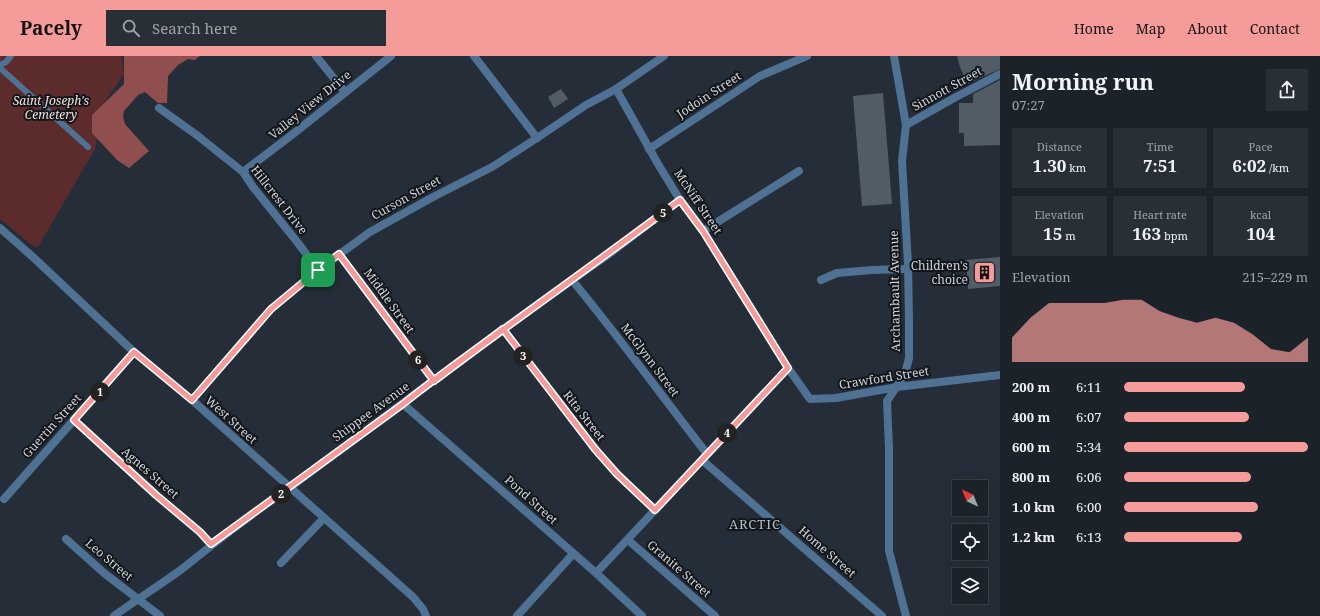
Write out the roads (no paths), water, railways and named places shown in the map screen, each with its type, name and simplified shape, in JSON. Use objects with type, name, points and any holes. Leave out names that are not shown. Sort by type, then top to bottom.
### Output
[{"type":"street","points":[[316,56],[344,92]]},
{"type":"street","name":"Valley View Drive","points":[[243,172],[391,56]]},
{"type":"street","points":[[474,56],[537,138]]},
{"type":"street","name":"Curson Street","points":[[192,400],[271,309],[339,254],[370,232],[433,197],[492,167],[586,105],[616,89],[664,56]]},
{"type":"street","name":"Jodoin Street","points":[[649,149],[760,76],[807,56]]},
{"type":"street","name":"Archambault Avenue","points":[[894,56],[906,125],[902,161],[908,269],[909,320],[908,358],[905,374],[887,401],[889,448],[889,551],[906,616]]},
{"type":"street","name":"Sinnott Street","points":[[906,125],[1000,74]]},
{"type":"street","name":"McNiff Street","points":[[616,89],[649,149],[680,200],[703,231],[788,368]]},
{"type":"street","name":"Hillcrest Drive","points":[[159,108],[198,136],[243,172],[318,270]]},
{"type":"street","points":[[703,231],[799,171]]},
{"type":"street","name":"Shippee Avenue","points":[[114,616],[181,569],[211,544],[265,504],[289,488],[680,200]]},
{"type":"street","name":"West Street","points":[[0,228],[134,352],[192,400],[413,597],[423,609],[426,616]]},
{"type":"street","name":"Middle Street","points":[[339,254],[434,381]]},
{"type":"street","points":[[821,280],[837,273],[908,269]]},
{"type":"street","name":"McGlynn Street","points":[[572,280],[610,327],[705,457]]},
{"type":"street","name":"Rita Street","points":[[503,329],[595,449],[617,474],[655,510]]},
{"type":"street","name":"Guertin Street","points":[[4,499],[134,352]]},
{"type":"street","points":[[596,573],[788,368]]},
{"type":"street","name":"Crawford Street","points":[[788,368],[810,399],[836,398],[897,387],[1000,375]]},
{"type":"street","name":"Pond Street","points":[[403,404],[596,573],[642,616]]},
{"type":"street","name":"Agnes Street","points":[[74,420],[156,495],[200,532],[211,544]]},
{"type":"street","name":"Home Street","points":[[705,457],[882,616]]},
{"type":"street","points":[[281,563],[324,518]]},
{"type":"street","name":"Leo Street","points":[[66,539],[104,573],[160,616]]},
{"type":"street","name":"Granite Street","points":[[628,540],[715,616]]},
{"type":"street","points":[[517,616],[573,554]]},
{"type":"lane","points":[[12,56],[0,67],[88,148]]},
{"type":"place","name":"Children's choice","points":[[984,273]]},
{"type":"district","name":"ARCTIC","points":[[755,524]]},
{"type":"park label","name":"Saint Joseph's Cemetery","points":[[51,108]]}]
